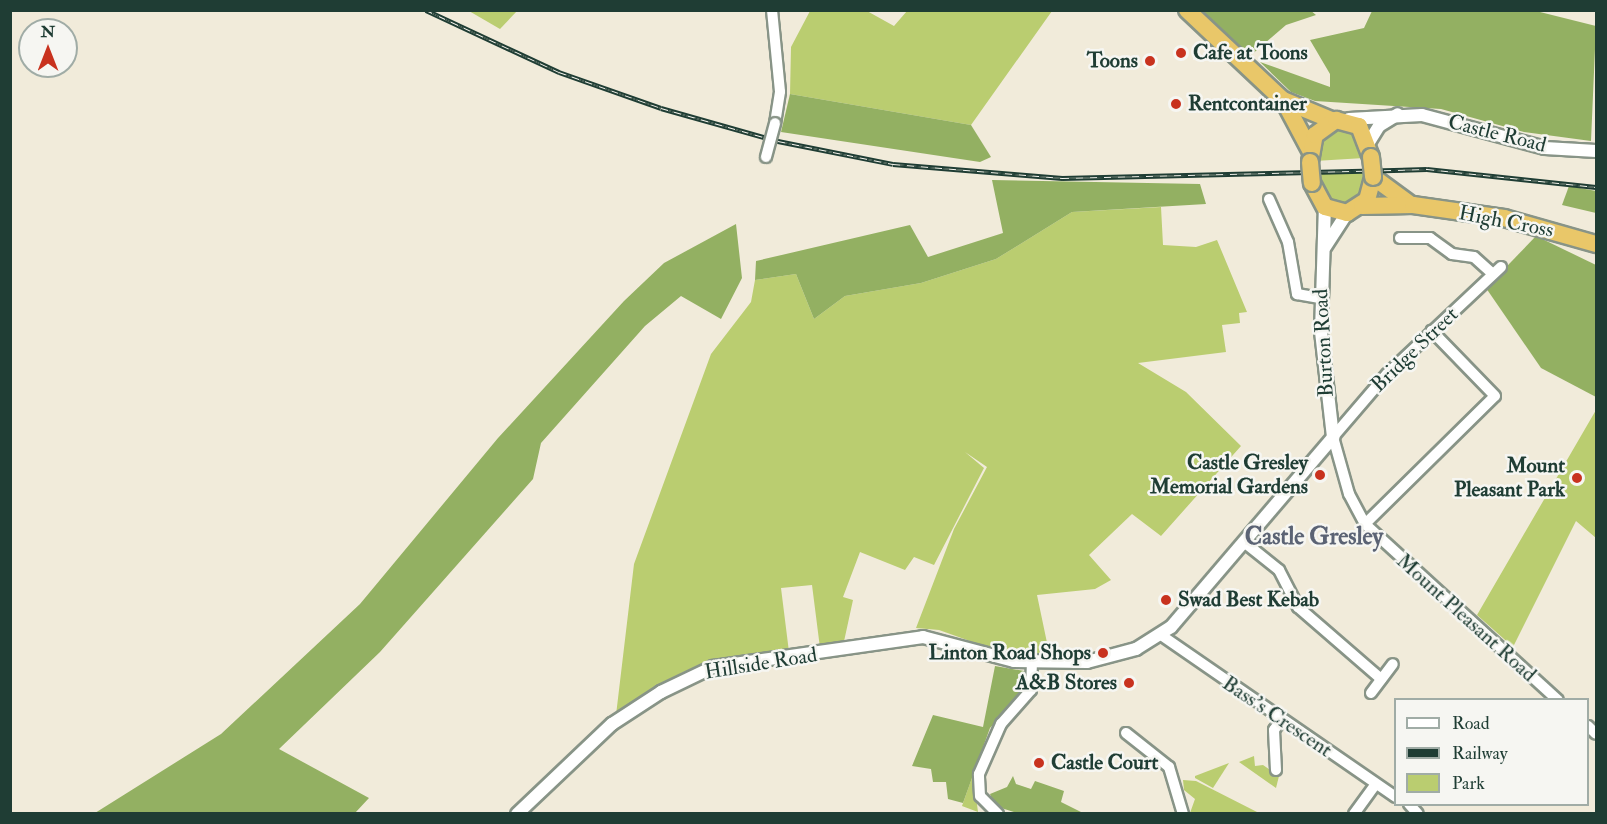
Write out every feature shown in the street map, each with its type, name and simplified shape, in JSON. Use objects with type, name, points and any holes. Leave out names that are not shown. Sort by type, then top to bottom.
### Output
[{"type":"highway","points":[[1187,10],[1283,100],[1331,120],[1348,119],[1370,149],[1373,177],[1354,209],[1325,207],[1312,183],[1310,156],[1283,100]]},
{"type":"highway","points":[[1310,156],[1331,120]]},
{"type":"highway","name":"High Cross","points":[[1373,177],[1413,205]]},
{"type":"highway","name":"High Cross","points":[[1354,209],[1413,205],[1504,218],[1596,244]]},
{"type":"street","points":[[766,157],[780,92],[772,10]]},
{"type":"street","points":[[1370,149],[1379,126],[1399,114]]},
{"type":"street","name":"Castle Road","points":[[1348,119],[1399,114],[1545,148],[1596,151]]},
{"type":"street","points":[[1269,199],[1288,242],[1297,294],[1320,298]]},
{"type":"street","name":"Burton Road","points":[[1325,207],[1320,298],[1333,437]]},
{"type":"street","name":"Burton Road","points":[[1324,249],[1354,209]]},
{"type":"street","name":"Bridge Street","points":[[1333,437],[1432,331],[1497,271],[1474,257],[1452,254],[1430,238],[1400,238]]},
{"type":"street","points":[[1365,524],[1495,396],[1432,331]]},
{"type":"street","points":[[1161,635],[1333,437]]},
{"type":"street","name":"Mount Pleasant Road","points":[[1333,437],[1349,494],[1365,524],[1557,698]]},
{"type":"street","points":[[1244,542],[1279,570],[1298,607],[1381,679]]},
{"type":"street","name":"Hillside Road","points":[[517,813],[612,724],[661,692],[713,668],[923,637],[1014,661],[1105,659],[1161,635]]},
{"type":"street","name":"Bass's Crescent","points":[[1161,635],[1394,796]]},
{"type":"street","points":[[998,813],[980,796],[979,774],[1001,724],[1031,690],[1032,662]]},
{"type":"street","points":[[1371,693],[1393,664]]},
{"type":"street","points":[[1275,770],[1274,730],[1282,719]]},
{"type":"street","points":[[1126,734],[1169,767],[1184,813]]},
{"type":"street","points":[[1354,813],[1375,784]]},
{"type":"green space","points":[[1310,10],[1316,15],[1286,25],[1250,56],[1202,11]]},
{"type":"green space","points":[[469,11],[517,11],[500,29]]},
{"type":"green space","points":[[810,11],[867,11],[894,26],[907,11],[1052,11],[971,125],[790,94],[791,47]]},
{"type":"green space","points":[[1372,11],[1536,11],[1596,26],[1591,141],[1524,132],[1441,109],[1315,101],[1291,92],[1260,62],[1330,87],[1330,74],[1310,40],[1364,28]]},
{"type":"green space","points":[[790,94],[971,125],[991,157],[980,162],[781,132]]},
{"type":"green space","points":[[1354,126],[1364,158],[1315,161],[1326,128]]},
{"type":"green space","points":[[1363,172],[1363,193],[1344,205],[1332,202],[1317,182],[1321,174]]},
{"type":"green space","points":[[992,180],[1200,184],[1206,204],[1072,212],[996,259],[921,283],[845,296],[814,319],[796,274],[755,280],[756,261],[910,225],[928,257],[1003,233]]},
{"type":"green space","points":[[1569,186],[1596,191],[1596,213],[1562,205]]},
{"type":"green space","points":[[1161,207],[1163,245],[1196,247],[1217,240],[1247,312],[1239,313],[1240,323],[1222,325],[1226,352],[1138,363],[1186,392],[1241,446],[1161,536],[1132,514],[1089,555],[1111,580],[1095,589],[1037,595],[1050,657],[1012,656],[939,630],[916,628],[954,529],[987,467],[965,452],[984,468],[934,565],[914,557],[905,570],[860,552],[843,597],[853,600],[843,646],[820,648],[812,585],[781,588],[789,652],[683,672],[616,715],[634,564],[711,354],[751,302],[755,280],[796,274],[814,319],[845,296],[921,283],[996,259],[1072,212]]},
{"type":"green space","points":[[736,224],[742,278],[721,319],[681,296],[645,326],[541,443],[533,479],[380,652],[279,749],[369,798],[355,813],[95,813],[221,734],[360,604],[498,438],[624,301],[664,263]]},
{"type":"green space","points":[[1536,236],[1596,265],[1596,397],[1541,368],[1486,288]]},
{"type":"green space","name":"Mount Pleasant Park","points":[[1596,410],[1596,538],[1576,521],[1513,647],[1477,615]]},
{"type":"green space","points":[[995,666],[1024,671],[1028,680],[1023,694],[990,728],[963,803],[948,799],[946,782],[933,782],[931,769],[912,766],[933,715],[983,727]]},
{"type":"green space","points":[[1254,756],[1255,766],[1263,765],[1279,776],[1276,788],[1239,762]]},
{"type":"green space","points":[[979,758],[974,781],[978,812],[962,806]]},
{"type":"green space","points":[[1229,763],[1213,788],[1195,778],[1195,776]]},
{"type":"green space","points":[[1013,776],[1016,784],[1031,789],[1035,781],[1064,791],[1061,802],[1083,813],[1017,813],[995,806],[990,794],[1007,787]]},
{"type":"green space","points":[[1183,780],[1196,781],[1259,813],[1190,813],[1195,799],[1184,790]]},
{"type":"railway","points":[[426,10],[559,72],[661,108],[778,141],[893,164],[1062,178],[1427,169],[1596,187]]},
{"type":"place","name":"Cafe at Toons","points":[[1181,53]]},
{"type":"place","name":"Toons","points":[[1150,61]]},
{"type":"place","name":"Rentcontainer","points":[[1176,104]]},
{"type":"place","name":"Castle Gresley Memorial Gardens","points":[[1320,475]]},
{"type":"place","name":"Mount Pleasant Park","points":[[1577,478]]},
{"type":"place","name":"Swad Best Kebab","points":[[1166,600]]},
{"type":"place","name":"Linton Road Shops","points":[[1103,653]]},
{"type":"place","name":"A&B Stores","points":[[1129,683]]},
{"type":"place","name":"Castle Court","points":[[1039,763]]},
{"type":"district","name":"Castle Gresley","points":[[1314,537]]}]
